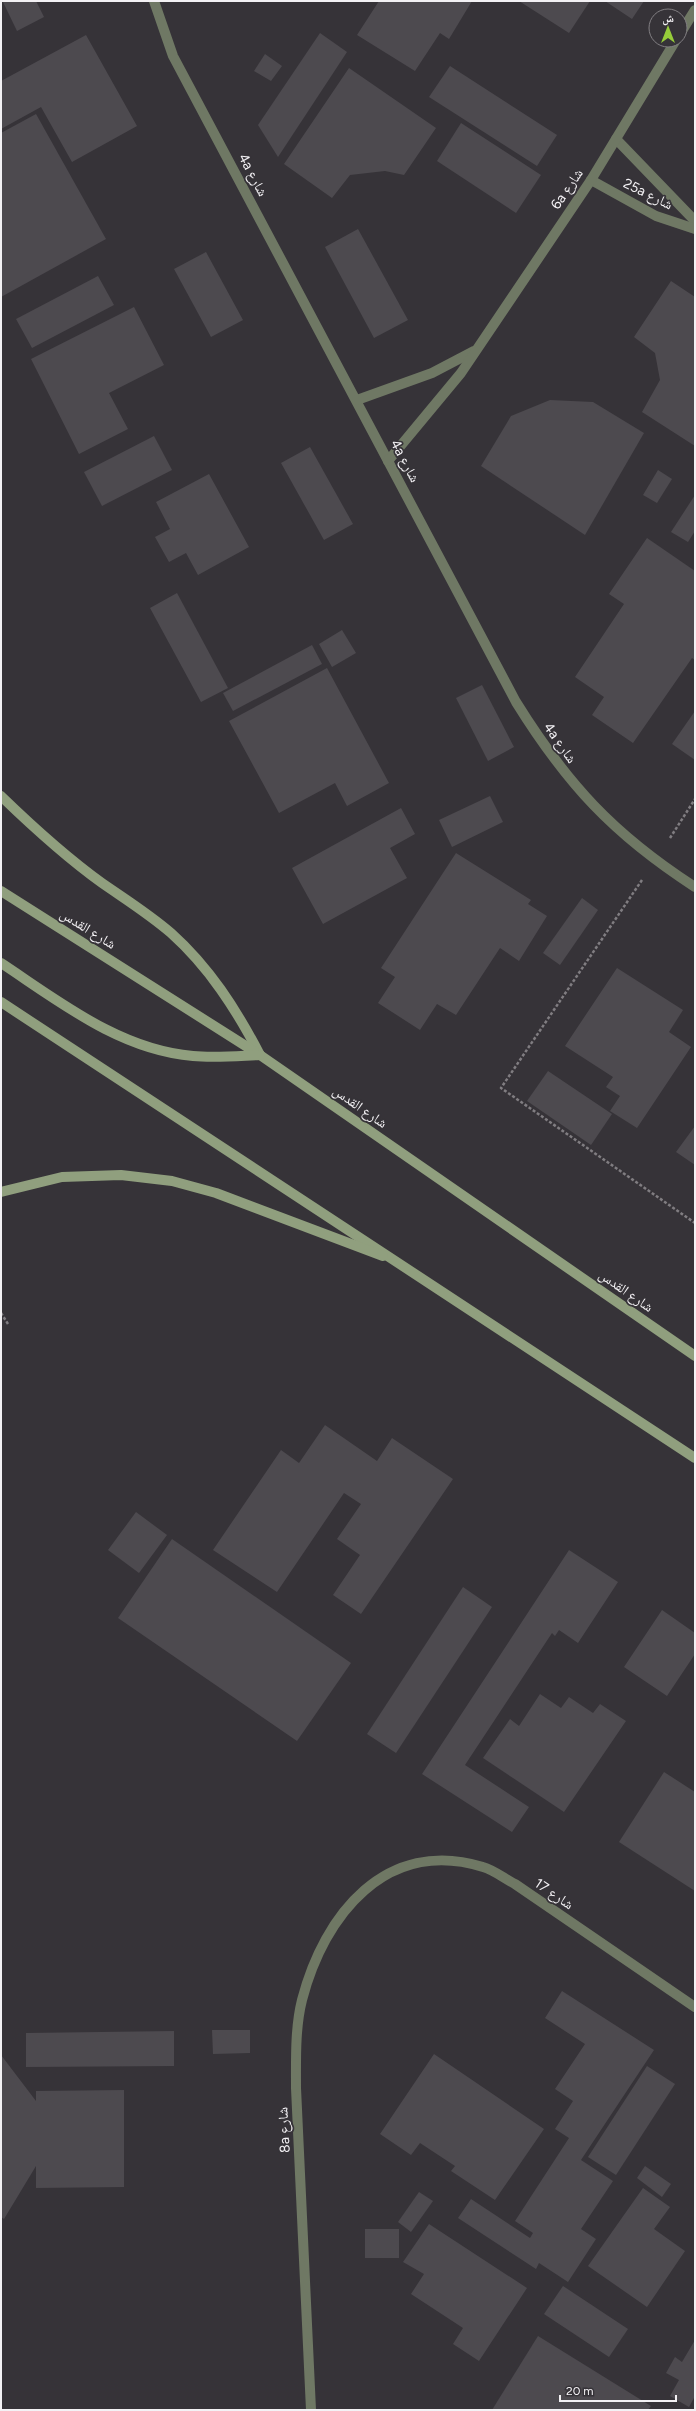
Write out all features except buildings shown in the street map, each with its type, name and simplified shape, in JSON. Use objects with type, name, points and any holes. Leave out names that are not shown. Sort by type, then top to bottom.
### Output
[{"type":"main road","points":[[1,796],[64,853],[141,909],[172,934],[201,964],[222,990],[241,1018],[260,1054],[226,1057],[192,1056],[158,1049],[125,1038],[94,1024],[1,963]]},
{"type":"main road","name":"شارع القدس","points":[[1,891],[260,1054],[695,1356]]},
{"type":"main road","points":[[1,1002],[402,1263],[695,1458]]},
{"type":"main road","points":[[1,1192],[62,1177],[121,1175],[172,1181],[216,1193],[402,1263]]},
{"type":"street","name":"4a شارع","points":[[154,1],[173,56],[516,702],[540,742],[568,779],[600,814],[655,861],[695,887]]},
{"type":"street","points":[[688,21],[695,10]]},
{"type":"street","name":"6a شارع","points":[[388,461],[446,393],[591,180],[671,48]]},
{"type":"street","name":"25a شارع","points":[[616,139],[695,221]]},
{"type":"street","name":"25a شارع","points":[[591,180],[656,216],[695,229]]},
{"type":"street","name":"6a شارع","points":[[357,400],[432,373],[475,350]]},
{"type":"street","name":"شارع 17","points":[[382,1876],[415,1862],[450,1859],[484,1867],[515,1884],[695,2007]]},
{"type":"street","name":"8a شارع","points":[[311,2410],[296,2088],[296,2040],[302,2001],[314,1965],[328,1934],[351,1902],[382,1876]]},
{"type":"path","points":[[695,799],[655,861],[501,1088],[695,1224]]},
{"type":"path","points":[[1,1313],[8,1324]]}]
